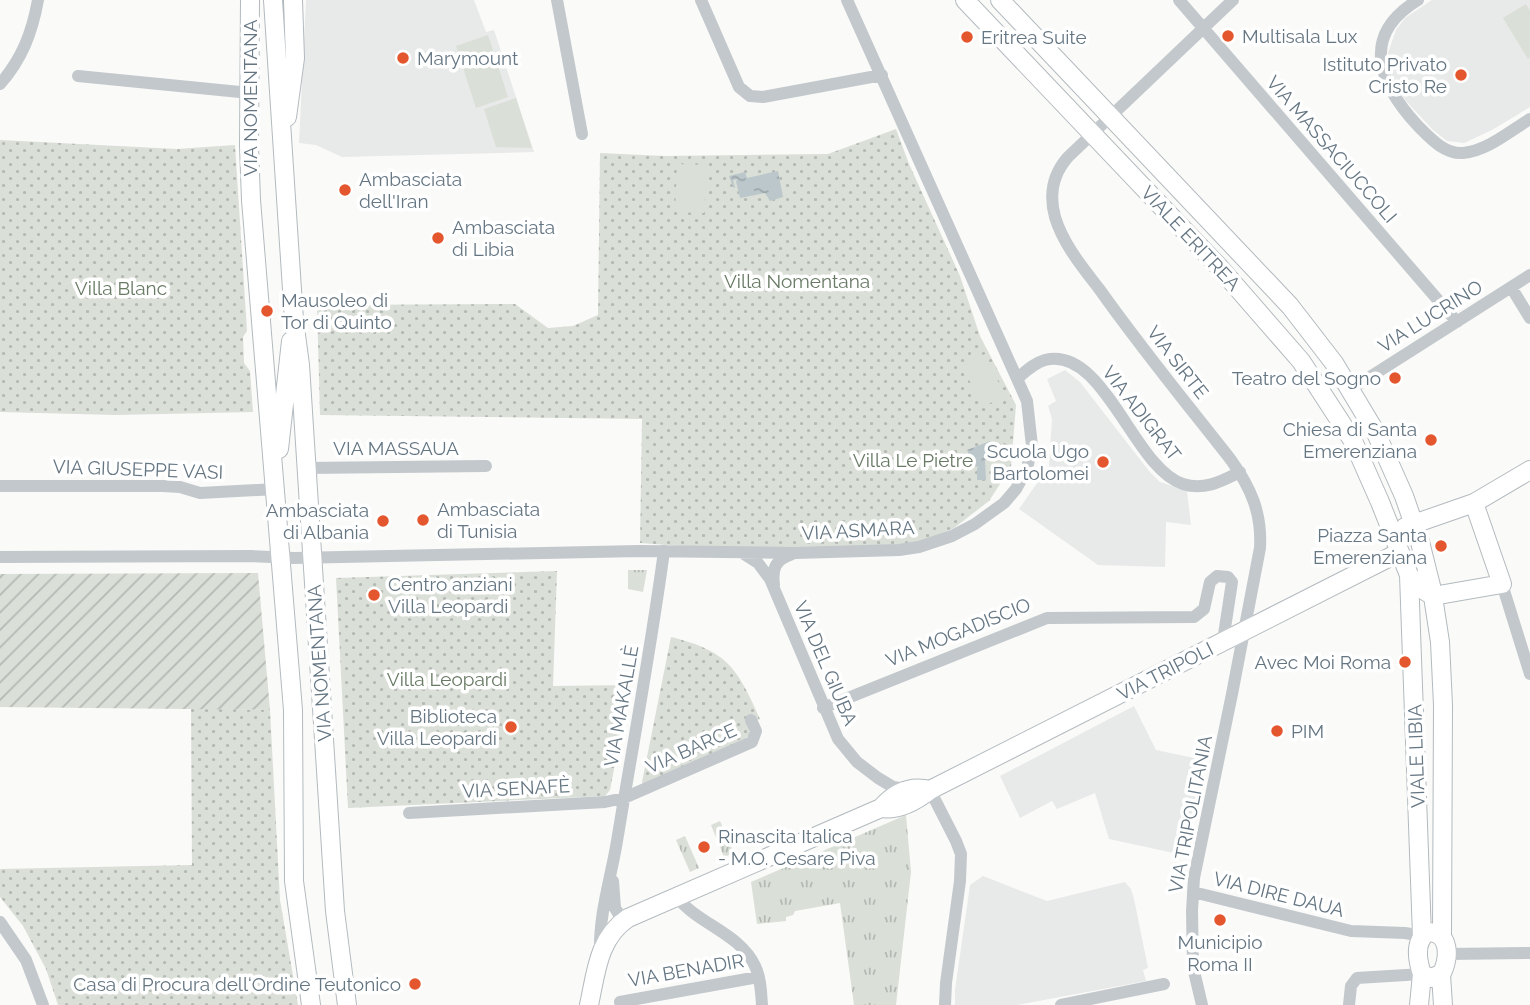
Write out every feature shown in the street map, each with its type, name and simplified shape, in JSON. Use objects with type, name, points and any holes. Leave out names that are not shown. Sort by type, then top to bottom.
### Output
[{"type":"street","points":[[0,84],[25,47],[38,0]]},
{"type":"street","name":"VIA NOMENTANA","points":[[250,0],[251,189],[292,710],[294,881],[311,1005]]},
{"type":"street","points":[[557,0],[582,134]]},
{"type":"street","points":[[701,0],[739,87],[750,96],[763,97],[882,75]]},
{"type":"street","name":"VIA ASMARA","points":[[0,557],[279,558],[899,550],[919,547],[964,531],[997,509],[1021,481],[1031,454],[1030,413],[1018,378],[847,0]]},
{"type":"street","name":"VIALE ERITREA","points":[[965,0],[1220,268],[1301,361],[1353,441],[1391,531]]},
{"type":"street","name":"VIA MASSACIUCCOLI","points":[[1179,0],[1457,322]]},
{"type":"street","name":"VIA SIRTE","points":[[1233,0],[1062,164],[1054,180],[1052,203],[1060,230],[1124,324],[1240,472],[1254,498],[1261,534],[1244,630]]},
{"type":"street","points":[[1418,0],[1401,12],[1388,28],[1381,51],[1381,62],[1384,80],[1390,90],[1424,132],[1445,149],[1464,153],[1483,147],[1530,119]]},
{"type":"street","points":[[250,28],[273,1],[293,1]]},
{"type":"street","name":"VIA NOMENTANA","points":[[273,1],[337,934],[347,1005]]},
{"type":"street","name":"VIA NOMENTANA","points":[[282,152],[295,58],[293,1]]},
{"type":"street","name":"VIALE ERITREA","points":[[1007,2],[1316,337],[1351,389],[1376,433],[1414,523]]},
{"type":"street","points":[[78,76],[250,93]]},
{"type":"street","name":"VIA LUCRINO","points":[[1351,389],[1530,275]]},
{"type":"street","points":[[1511,287],[1530,318]]},
{"type":"street","name":"VIA NOMENTANA","points":[[276,489],[282,411],[294,320]]},
{"type":"street","points":[[261,335],[288,362]]},
{"type":"street","name":"VIA ADIGRAT","points":[[1018,378],[1044,360],[1055,359],[1071,364],[1093,379],[1169,478],[1184,485],[1208,486],[1240,472]]},
{"type":"street","points":[[269,435],[282,411]]},
{"type":"street","name":"VIA MASSAUA","points":[[306,468],[486,467]]},
{"type":"street","points":[[1502,584],[1433,597],[1420,588],[1409,575],[1391,531],[1474,503],[1530,470]]},
{"type":"street","name":"VIA GIUSEPPE VASI","points":[[0,486],[163,486],[180,487],[200,493],[276,489]]},
{"type":"street","points":[[1380,502],[1394,505],[1404,496]]},
{"type":"street","points":[[1474,503],[1530,674]]},
{"type":"street","points":[[1414,523],[1433,597]]},
{"type":"street","name":"VIA MAKALLÈ","points":[[600,956],[601,912],[613,867],[652,640],[664,551]]},
{"type":"street","name":"VIA DEL GIUBA","points":[[737,552],[758,563],[774,589],[823,708],[845,750],[878,778],[893,787],[908,789]]},
{"type":"street","name":"VIA DEL GIUBA","points":[[774,589],[775,564],[795,552]]},
{"type":"street","name":"VIA TRIPOLI","points":[[881,808],[888,809],[908,803],[1400,552]]},
{"type":"street","name":"VIALE LIBIA","points":[[1409,575],[1422,936],[1418,953],[1422,974]]},
{"type":"street","name":"VIA MOGADISCIO","points":[[823,708],[1046,618],[1194,617],[1204,609],[1210,582],[1217,576],[1228,577],[1232,582],[1223,641]]},
{"type":"street","name":"VIALE LIBIA","points":[[1433,597],[1440,642],[1443,691],[1445,945],[1441,975]]},
{"type":"street","name":"VIA TRIPOLITANIA","points":[[1202,1005],[1193,967],[1193,892],[1244,630]]},
{"type":"street","name":"VIA BARCE","points":[[624,798],[752,742],[757,731],[751,720]]},
{"type":"street","points":[[878,778],[884,791],[881,808]]},
{"type":"street","name":"VIA TRIPOLI","points":[[589,1005],[606,939],[623,921],[881,808],[896,794],[908,789],[930,790]]},
{"type":"street","points":[[930,790],[961,855],[945,1005]]},
{"type":"street","name":"VIA SENAFÈ","points":[[409,813],[605,802],[624,798]]},
{"type":"street","name":"VIA MAKALLÈ","points":[[613,867],[615,908],[623,921]]},
{"type":"street","name":"VIA DIRE DAUA","points":[[1193,892],[1356,932],[1422,936]]},
{"type":"street","points":[[676,896],[688,910],[721,931],[741,948],[754,964],[762,1005]]},
{"type":"street","points":[[1,924],[31,969],[43,1005]]},
{"type":"street","points":[[1422,936],[1433,932],[1445,945],[1530,953]]},
{"type":"street","points":[[1419,1005],[1422,974]]},
{"type":"street","points":[[1349,1005],[1354,980],[1362,977],[1422,974],[1431,978],[1441,975],[1443,1005]]},
{"type":"street","name":"VIA BENADIR","points":[[620,1002],[758,977]]},
{"type":"street","points":[[1061,1005],[1164,984]]},
{"type":"shaded area","name":"Marymount","points":[[306,0],[474,0],[486,32],[494,30],[534,152],[342,157],[316,145],[299,143]]},
{"type":"shaded area","name":"Istituto Privato Cristo Re","points":[[1432,0],[1530,0],[1530,107],[1464,143],[1447,141],[1433,130],[1406,101],[1393,82],[1389,68],[1388,53],[1396,30],[1405,18]]},
{"type":"shaded area","points":[[1065,370],[1080,382],[1160,482],[1187,491],[1191,525],[1166,522],[1165,567],[1098,565],[1019,509],[1049,466],[1052,419],[1048,406],[1056,401],[1047,379]]},
{"type":"shaded area","points":[[1134,706],[1156,750],[1204,760],[1183,855],[1109,839],[1095,793],[1057,809],[1052,801],[1020,818],[1000,776]]},
{"type":"shaded area","points":[[983,876],[1047,901],[1125,882],[1134,899],[1148,968],[1143,970],[1146,981],[1017,1005],[955,1005],[970,885]]},
{"type":"green space","points":[[1526,4],[1530,11],[1528,59],[1503,18]]},
{"type":"green space","points":[[488,35],[508,97],[476,108],[456,46]]},
{"type":"green space","points":[[516,98],[532,148],[496,147],[484,109]]},
{"type":"green space","name":"Villa Nomentana","points":[[896,129],[960,276],[980,336],[1016,405],[1011,467],[989,501],[954,528],[914,546],[722,549],[640,543],[642,419],[320,415],[317,305],[515,304],[548,328],[573,326],[598,315],[600,153],[664,156],[828,154]]},
{"type":"green space","name":"Villa Blanc","points":[[0,140],[177,149],[235,145],[247,331],[243,337],[244,363],[250,371],[253,412],[116,415],[0,412]]},
{"type":"green space","points":[[677,164],[707,165],[704,213],[675,212]]},
{"type":"green space","points":[[985,354],[1005,396],[982,407],[962,365]]},
{"type":"green space","points":[[628,570],[647,570],[643,592],[628,589]]},
{"type":"green space","name":"Villa Leopardi","points":[[557,571],[553,686],[630,685],[610,790],[605,796],[348,808],[336,578]]},
{"type":"green space","points":[[258,573],[270,710],[0,707],[0,574]]},
{"type":"green space","points":[[671,637],[705,648],[728,664],[744,686],[760,719],[749,724],[749,735],[745,739],[644,787],[642,782]]},
{"type":"green space","points":[[191,708],[270,710],[280,900],[298,1005],[58,1005],[46,969],[23,926],[0,897],[0,869],[192,865]]},
{"type":"green space","points":[[906,815],[911,872],[896,1005],[854,1005],[840,903],[795,911],[793,915],[786,917],[786,921],[757,924],[751,882]]},
{"type":"green space","points":[[720,821],[734,853],[724,857],[711,825]]},
{"type":"green space","points":[[685,836],[699,868],[690,872],[676,840]]},
{"type":"water","points":[[778,171],[783,197],[770,201],[765,193],[740,198],[736,181],[739,179],[733,180],[735,188],[729,176],[745,172],[747,178]]},
{"type":"water","points":[[990,441],[993,449],[985,461],[986,480],[977,480],[979,467],[973,466],[967,450]]},
{"type":"place","name":"Multisala Lux","points":[[1228,36]]},
{"type":"place","name":"Eritrea Suite","points":[[967,37]]},
{"type":"place","name":"Marymount","points":[[403,58]]},
{"type":"place","name":"Istituto Privato Cristo Re","points":[[1461,75]]},
{"type":"place","name":"Ambasciata dell'Iran","points":[[345,190]]},
{"type":"place","name":"Ambasciata di Libia","points":[[438,238]]},
{"type":"place","name":"Mausoleo di Tor di Quinto","points":[[267,311]]},
{"type":"place","name":"Teatro del Sogno","points":[[1395,378]]},
{"type":"place","name":"Chiesa di Santa Emerenziana","points":[[1431,440]]},
{"type":"place","name":"Scuola Ugo Bartolomei","points":[[1103,462]]},
{"type":"place","name":"Ambasciata di Tunisia","points":[[423,520]]},
{"type":"place","name":"Ambasciata di Albania","points":[[383,521]]},
{"type":"place","name":"Piazza Santa Emerenziana","points":[[1441,546]]},
{"type":"place","name":"Centro anziani Villa Leopardi","points":[[374,595]]},
{"type":"place","name":"Avec Moi Roma","points":[[1405,662]]},
{"type":"place","name":"Biblioteca Villa Leopardi","points":[[511,727]]},
{"type":"place","name":"PIM","points":[[1277,731]]},
{"type":"place","name":"Rinascita Italica - M.O. Cesare Piva","points":[[704,847]]},
{"type":"place","name":"Municipio Roma II","points":[[1220,920]]},
{"type":"place","name":"Casa di Procura dell‘Ordine Teutonico","points":[[415,984]]},
{"type":"park label","name":"Villa Le Pietre","points":[[913,460]]}]
